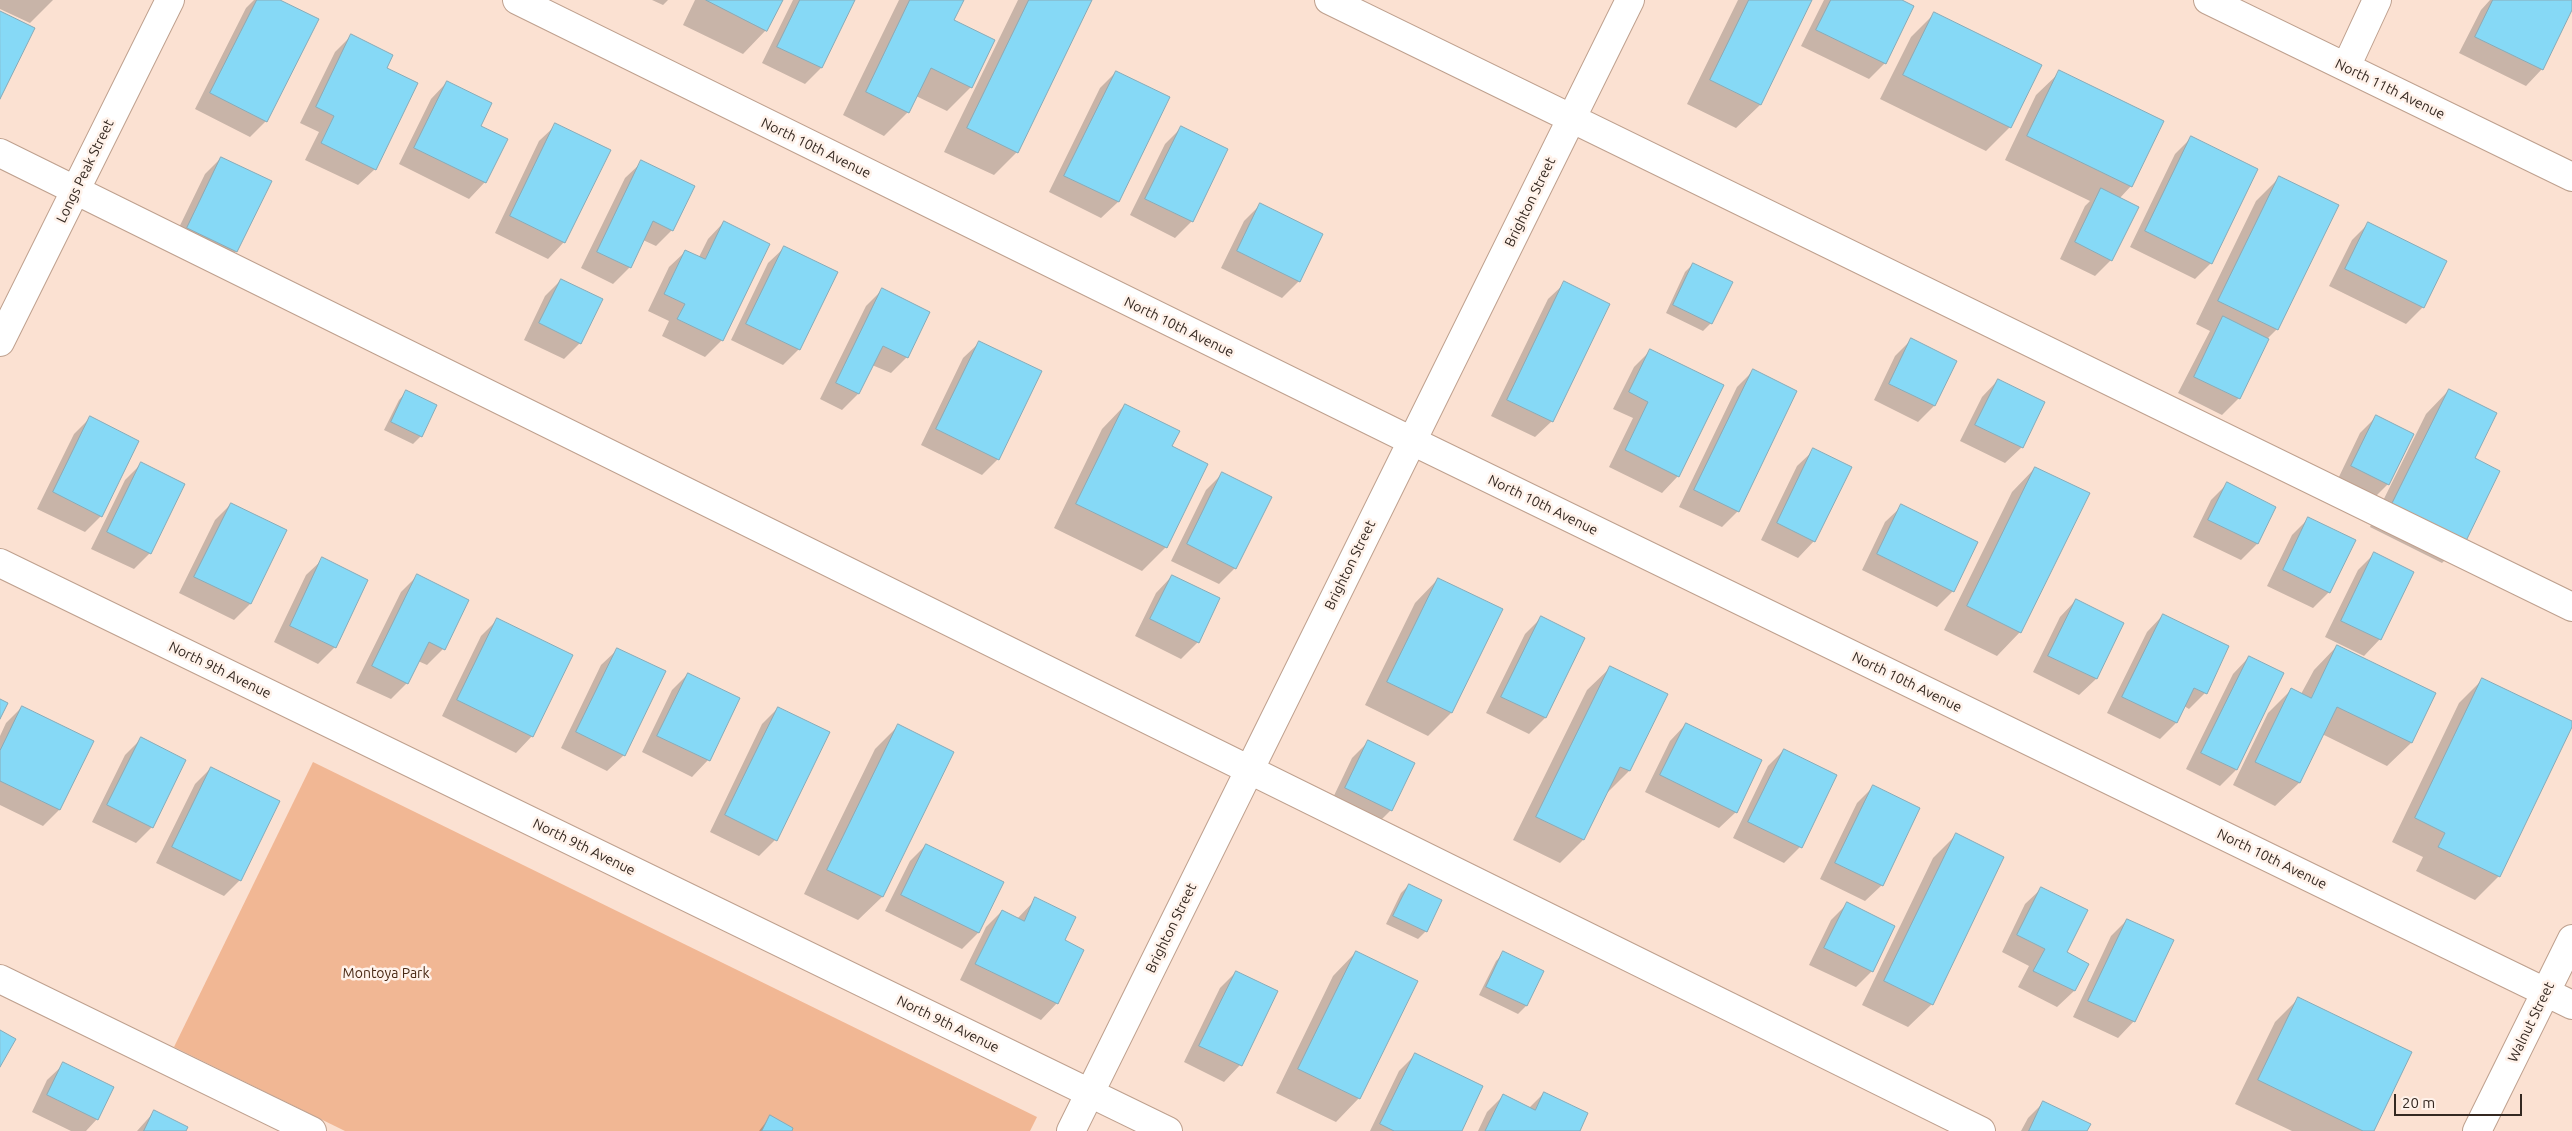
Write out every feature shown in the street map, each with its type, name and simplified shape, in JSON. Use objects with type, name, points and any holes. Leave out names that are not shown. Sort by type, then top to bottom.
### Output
[{"type":"street","name":"Longs Peak Street","points":[[0,342],[170,0]]},
{"type":"street","name":"North 10th Avenue","points":[[517,0],[1412,441],[2572,1005]]},
{"type":"street","points":[[1330,0],[2572,607]]},
{"type":"street","name":"Brighton Street","points":[[1071,1131],[1630,0]]},
{"type":"street","name":"North 11th Avenue","points":[[2208,0],[2572,177]]},
{"type":"street","points":[[2346,67],[2377,0]]},
{"type":"street","points":[[0,153],[1981,1131]]},
{"type":"street","name":"North 9th Avenue","points":[[0,563],[1168,1131]]},
{"type":"street","name":"Walnut Street","points":[[2477,1131],[2572,939]]},
{"type":"street","points":[[0,979],[312,1131]]},
{"type":"green space","name":"Montoya Park","points":[[313,762],[1037,1117],[1030,1131],[345,1131],[174,1047]]},
{"type":"building","points":[[257,0],[280,0],[319,19],[267,122],[210,93]]},
{"type":"building","points":[[706,0],[783,0],[767,31]]},
{"type":"building","points":[[800,0],[855,0],[822,68],[777,47]]},
{"type":"building","points":[[910,0],[964,0],[954,20],[995,40],[972,88],[931,68],[909,113],[866,92]]},
{"type":"building","points":[[1029,0],[1092,0],[1018,153],[967,128]]},
{"type":"building","points":[[1749,0],[1812,0],[1761,105],[1710,80]]},
{"type":"building","points":[[1831,0],[1902,0],[1914,6],[1886,64],[1816,30]]},
{"type":"building","points":[[2493,0],[2572,0],[2572,10],[2543,70],[2475,37]]},
{"type":"building","points":[[0,11],[35,28],[0,99]]},
{"type":"building","points":[[1934,12],[2042,65],[2011,128],[1903,75]]},
{"type":"building","points":[[351,34],[393,55],[387,68],[418,83],[376,170],[321,143],[334,116],[316,107]]},
{"type":"building","points":[[2059,70],[2164,121],[2132,187],[2027,136]]},
{"type":"building","points":[[1116,71],[1170,97],[1119,202],[1064,176]]},
{"type":"building","points":[[447,81],[492,103],[481,126],[508,139],[486,183],[414,148]]},
{"type":"building","points":[[555,123],[611,150],[565,243],[510,216]]},
{"type":"building","points":[[1181,126],[1228,149],[1193,222],[1145,199]]},
{"type":"building","points":[[2191,136],[2258,169],[2212,264],[2145,231]]},
{"type":"building","points":[[221,157],[272,181],[237,252],[187,228]]},
{"type":"building","points":[[641,160],[695,186],[673,231],[653,221],[631,268],[597,252]]},
{"type":"building","points":[[2279,176],[2339,205],[2278,330],[2218,301]]},
{"type":"building","points":[[2101,188],[2139,207],[2112,261],[2075,242]]},
{"type":"building","points":[[1260,203],[1323,234],[1300,282],[1237,251]]},
{"type":"building","points":[[724,221],[770,244],[723,341],[677,319],[685,304],[664,294],[685,250],[705,259]]},
{"type":"building","points":[[2368,222],[2447,261],[2424,308],[2345,269]]},
{"type":"building","points":[[784,246],[838,272],[800,350],[746,324]]},
{"type":"building","points":[[1693,263],[1733,282],[1712,324],[1673,305]]},
{"type":"building","points":[[561,279],[603,299],[581,344],[539,323]]},
{"type":"building","points":[[1564,281],[1610,304],[1553,422],[1507,400]]},
{"type":"building","points":[[882,288],[930,312],[908,358],[883,346],[859,394],[836,383]]},
{"type":"building","points":[[2223,316],[2269,339],[2240,399],[2194,377]]},
{"type":"building","points":[[1911,338],[1957,361],[1935,406],[1889,384]]},
{"type":"building","points":[[979,341],[1042,371],[999,460],[936,429]]},
{"type":"building","points":[[1650,349],[1724,385],[1679,477],[1625,450],[1648,402],[1629,392]]},
{"type":"building","points":[[1753,369],[1797,391],[1739,512],[1694,490]]},
{"type":"building","points":[[1998,379],[2045,402],[2023,448],[1975,425]]},
{"type":"building","points":[[2449,389],[2497,413],[2475,458],[2500,471],[2466,541],[2392,504]]},
{"type":"building","points":[[406,390],[437,405],[422,437],[391,422]]},
{"type":"building","points":[[1125,404],[1180,431],[1172,446],[1208,464],[1167,548],[1076,504]]},
{"type":"building","points":[[2376,415],[2414,434],[2389,485],[2351,466]]},
{"type":"building","points":[[90,416],[139,441],[102,517],[53,492]]},
{"type":"building","points":[[1813,448],[1852,467],[1815,542],[1777,523]]},
{"type":"building","points":[[141,462],[185,484],[151,554],[107,532]]},
{"type":"building","points":[[2035,467],[2090,493],[2021,633],[1967,606]]},
{"type":"building","points":[[1222,472],[1272,497],[1236,569],[1187,544]]},
{"type":"building","points":[[2227,482],[2276,507],[2258,544],[2208,520]]},
{"type":"building","points":[[231,503],[287,530],[251,604],[194,577]]},
{"type":"building","points":[[1901,504],[1978,542],[1954,592],[1877,554]]},
{"type":"building","points":[[2308,517],[2356,540],[2330,593],[2283,570]]},
{"type":"building","points":[[2374,552],[2414,572],[2381,640],[2341,621]]},
{"type":"building","points":[[322,557],[368,580],[336,648],[290,626]]},
{"type":"building","points":[[417,574],[469,600],[445,650],[429,642],[408,684],[372,666]]},
{"type":"building","points":[[1172,575],[1220,598],[1199,643],[1150,619]]},
{"type":"building","points":[[1438,578],[1503,609],[1452,713],[1387,682]]},
{"type":"building","points":[[2076,599],[2124,623],[2097,679],[2048,656]]},
{"type":"building","points":[[2163,614],[2229,646],[2207,694],[2194,688],[2177,723],[2122,697]]},
{"type":"building","points":[[1541,616],[1585,638],[1546,718],[1501,697]]},
{"type":"building","points":[[497,618],[573,655],[533,737],[457,700]]},
{"type":"building","points":[[2337,645],[2436,693],[2412,743],[2337,707],[2300,783],[2255,762],[2291,688],[2311,698]]},
{"type":"building","points":[[617,648],[666,671],[625,756],[576,732]]},
{"type":"building","points":[[2249,656],[2284,673],[2237,770],[2201,753]]},
{"type":"building","points":[[1610,666],[1668,694],[1630,771],[1620,767],[1584,840],[1536,817]]},
{"type":"building","points":[[688,673],[740,698],[710,761],[657,736]]},
{"type":"building","points":[[2482,678],[2572,721],[2572,727],[2500,877],[2438,847],[2445,833],[2415,818]]},
{"type":"building","points":[[0,699],[8,703],[0,719]]},
{"type":"building","points":[[22,706],[94,741],[60,810],[0,781],[0,751]]},
{"type":"building","points":[[778,707],[830,732],[777,841],[725,815]]},
{"type":"building","points":[[1686,723],[1762,760],[1737,813],[1660,775]]},
{"type":"building","points":[[898,724],[954,752],[883,897],[827,870]]},
{"type":"building","points":[[141,737],[186,760],[153,828],[107,805]]},
{"type":"building","points":[[1368,740],[1415,763],[1392,811],[1345,788]]},
{"type":"building","points":[[1784,749],[1837,775],[1802,848],[1748,822]]},
{"type":"building","points":[[211,767],[280,801],[241,881],[172,847]]},
{"type":"building","points":[[1873,785],[1920,808],[1883,886],[1835,863]]},
{"type":"building","points":[[1956,833],[2004,857],[1933,1005],[1884,981]]},
{"type":"building","points":[[926,844],[1004,882],[979,933],[901,895]]},
{"type":"building","points":[[1409,884],[1442,900],[1427,932],[1393,916]]},
{"type":"building","points":[[2041,887],[2088,910],[2067,952],[2089,964],[2075,991],[2033,971],[2045,949],[2017,935]]},
{"type":"building","points":[[1035,897],[1076,917],[1065,940],[1084,950],[1058,1004],[975,964],[1002,910],[1024,921]]},
{"type":"building","points":[[1847,902],[1895,926],[1873,972],[1824,948]]},
{"type":"building","points":[[2127,919],[2174,940],[2135,1022],[2088,1001]]},
{"type":"building","points":[[1356,951],[1418,981],[1360,1099],[1298,1069]]},
{"type":"building","points":[[1503,951],[1544,971],[1527,1006],[1486,987]]},
{"type":"building","points":[[1236,971],[1278,991],[1242,1066],[1199,1046]]},
{"type":"building","points":[[2298,997],[2412,1052],[2374,1131],[2363,1131],[2258,1080]]},
{"type":"building","points":[[0,1030],[16,1039],[0,1067]]},
{"type":"building","points":[[1415,1053],[1483,1086],[1462,1131],[1394,1131],[1380,1124]]},
{"type":"building","points":[[63,1062],[114,1087],[98,1120],[47,1095]]},
{"type":"building","points":[[1544,1092],[1588,1113],[1580,1131],[1485,1131],[1503,1094],[1535,1110]]},
{"type":"building","points":[[2043,1101],[2091,1124],[2087,1131],[2029,1131]]},
{"type":"building","points":[[154,1110],[188,1127],[186,1131],[144,1131]]},
{"type":"building","points":[[770,1115],[793,1128],[792,1131],[762,1131]]}]
